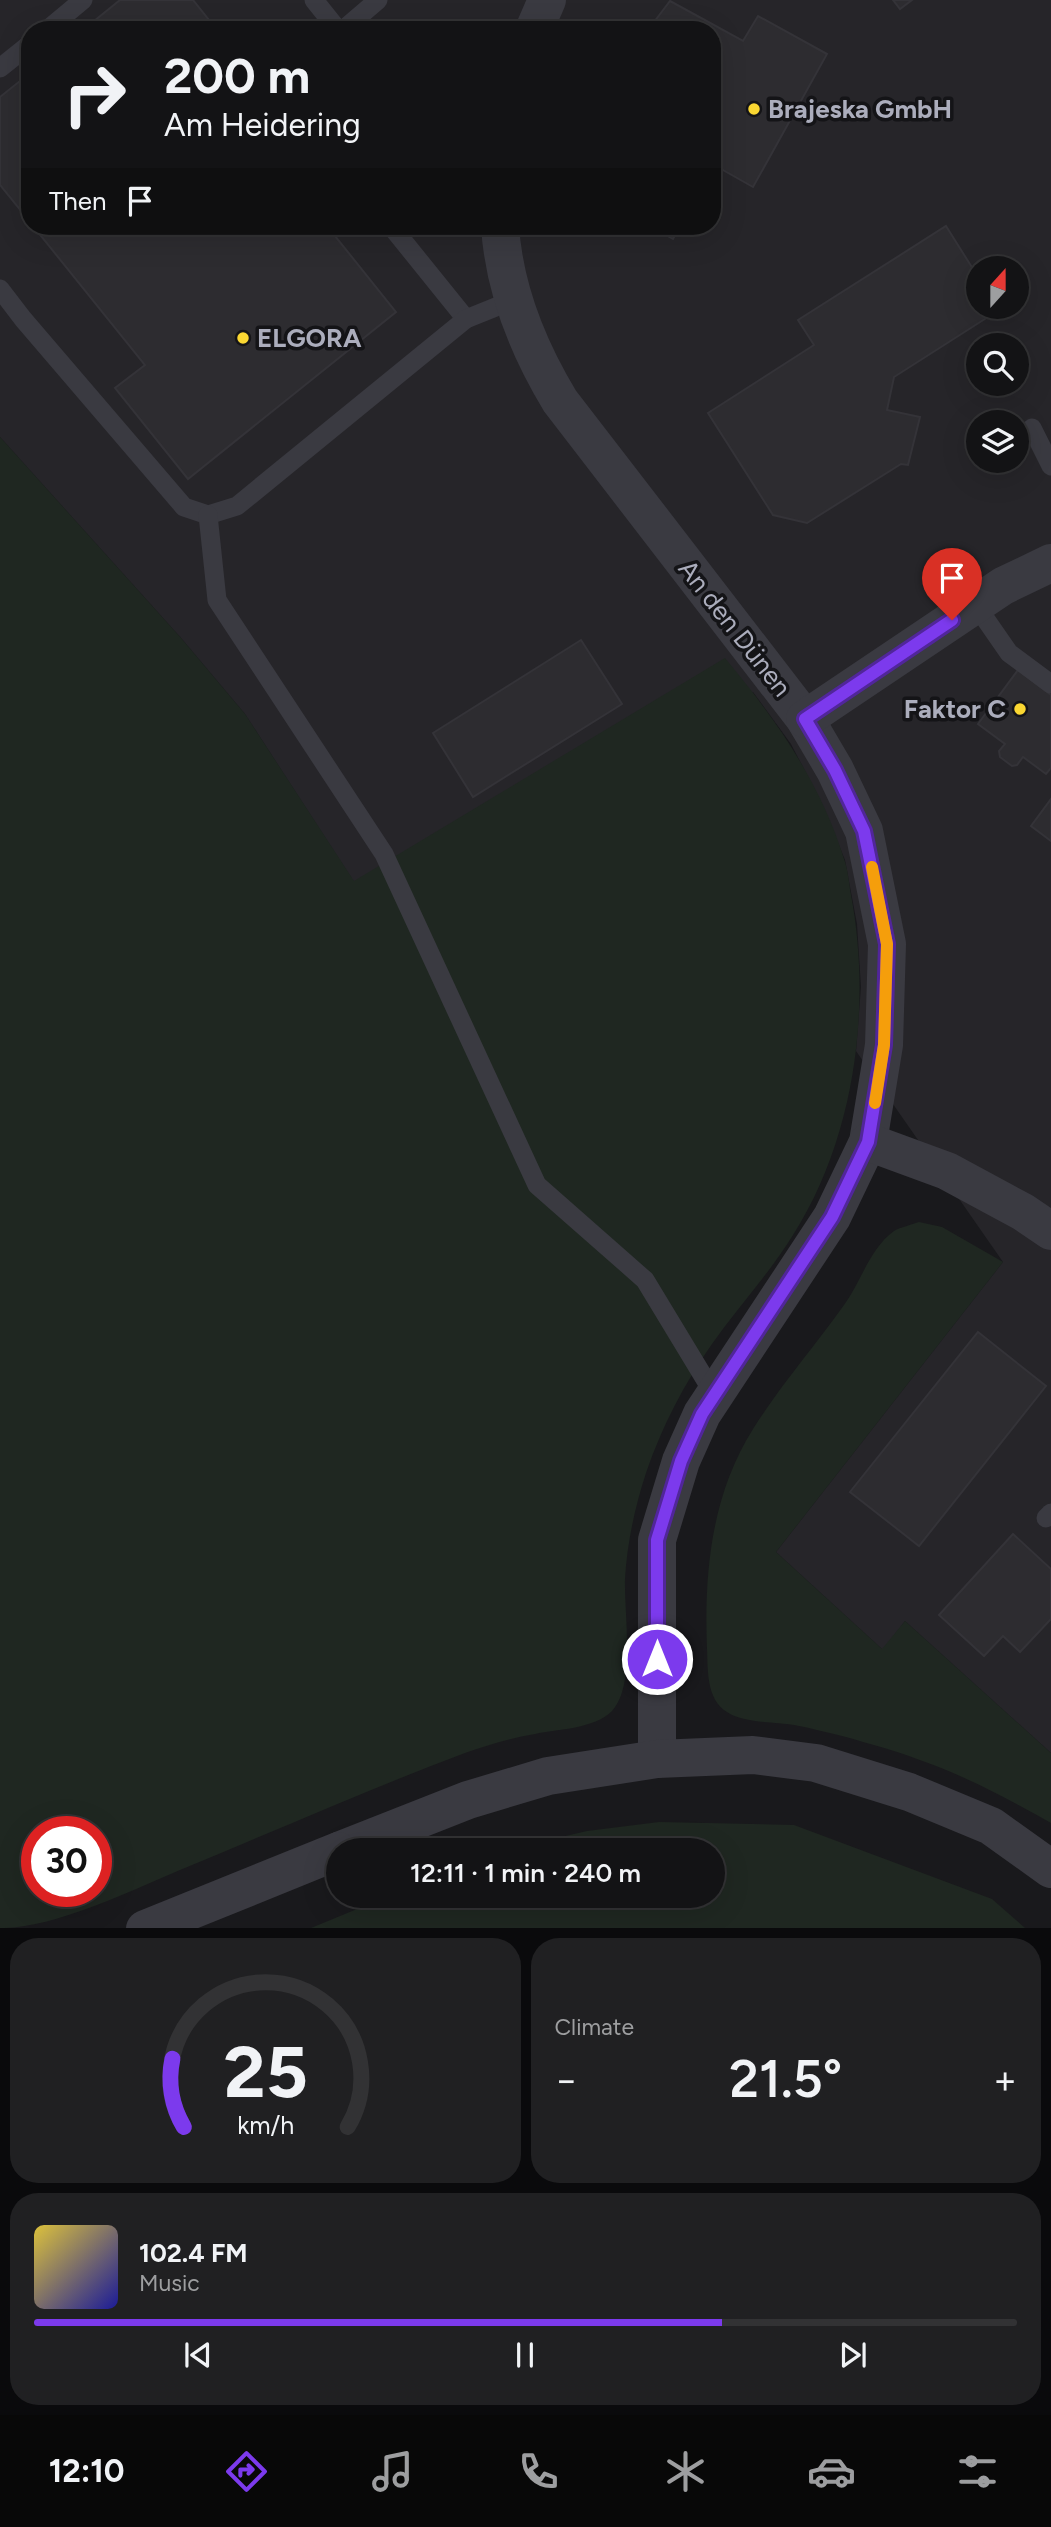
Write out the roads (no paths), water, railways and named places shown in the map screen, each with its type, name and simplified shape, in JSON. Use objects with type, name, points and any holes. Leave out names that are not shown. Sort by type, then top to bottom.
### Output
[{"type":"street","points":[[538,21],[547,0]]},
{"type":"street","name":"An den Dünen","points":[[502,235],[513,300],[541,368],[561,401],[805,719],[835,770],[864,831],[887,944],[884,1045],[868,1142],[832,1217],[702,1414],[681,1461],[657,1540],[657,1759]]},
{"type":"street","points":[[805,719],[1003,586],[1051,563]]},
{"type":"street","points":[[868,1142],[947,1171],[1023,1212],[1051,1231]]},
{"type":"street","points":[[373,1838],[468,1800],[548,1776],[657,1759],[753,1755],[816,1763],[909,1792],[991,1826],[1051,1869]]},
{"type":"street","points":[[145,1928],[326,1857]]},
{"type":"lane","points":[[58,21],[83,0]]},
{"type":"lane","points":[[314,0],[332,21]]},
{"type":"lane","points":[[351,21],[378,0]]},
{"type":"lane","points":[[0,68],[21,51]]},
{"type":"lane","points":[[398,235],[466,319]]},
{"type":"lane","points":[[0,289],[184,507],[208,515],[237,506],[466,319],[513,300]]},
{"type":"lane","points":[[1032,428],[1051,466]]},
{"type":"lane","points":[[208,515],[217,600],[384,854],[537,1185],[645,1280],[714,1394]]},
{"type":"lane","points":[[975,604],[1009,653],[1051,684]]},
{"type":"place","name":"Brajeska GmbH","points":[[754,109]]},
{"type":"place","name":"ELGORA","points":[[243,338]]},
{"type":"place","name":"Faktor C","points":[[1020,709]]}]
